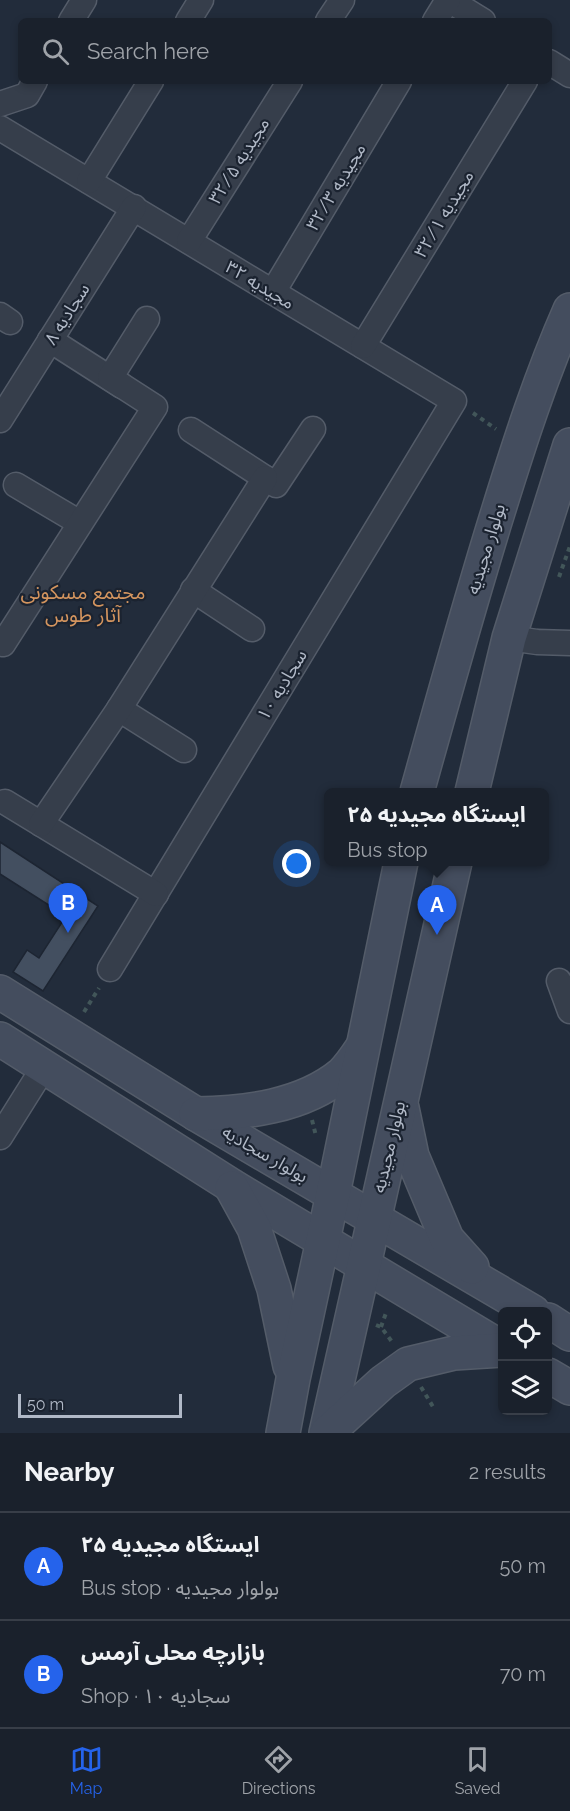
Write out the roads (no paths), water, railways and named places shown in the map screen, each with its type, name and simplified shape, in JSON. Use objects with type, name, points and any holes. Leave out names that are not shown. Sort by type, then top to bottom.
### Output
[{"type":"main road","name":"بولوار مجیدیه","points":[[418,788],[464,620],[519,443],[570,310]]},
{"type":"main road","points":[[473,788],[509,638],[570,445]]},
{"type":"main road","points":[[283,1433],[399,866]]},
{"type":"main road","name":"بولوار مجیدیه","points":[[326,1433],[454,866]]},
{"type":"main road","name":"بولوار سجادیه","points":[[0,992],[196,1114],[526,1307]]},
{"type":"main road","points":[[0,1039],[232,1186],[498,1347]]},
{"type":"main road","points":[[196,1114],[232,1113],[307,1096],[343,1073],[363,1047]]},
{"type":"main road","points":[[400,1097],[412,1156],[447,1239],[484,1282]]},
{"type":"main road","points":[[232,1186],[254,1228],[274,1289],[293,1379]]},
{"type":"main road","points":[[552,1323],[570,1334]]},
{"type":"main road","points":[[326,1433],[383,1382],[408,1364],[454,1353],[498,1349]]},
{"type":"main road","points":[[552,1377],[570,1388]]},
{"type":"street","points":[[73,18],[84,0]]},
{"type":"street","points":[[190,18],[201,0]]},
{"type":"street","points":[[330,18],[342,0]]},
{"type":"street","points":[[437,18],[448,0],[478,18]]},
{"type":"street","points":[[552,64],[570,75]]},
{"type":"street","points":[[0,104],[27,95],[33,84]]},
{"type":"street","points":[[89,182],[149,84]]},
{"type":"street","name":"مجیدیه ۳۲/۵","points":[[189,241],[288,84]]},
{"type":"street","name":"مجیدیه ۳۲/۳","points":[[273,292],[397,84]]},
{"type":"street","name":"مجیدیه ۳۲/۱","points":[[363,346],[523,84]]},
{"type":"street","name":"مجیدیه ۳۲","points":[[0,128],[454,401]]},
{"type":"street","name":"سجادیه ۸","points":[[0,420],[134,207]]},
{"type":"street","points":[[0,642],[3,644],[155,407],[110,378],[147,320]]},
{"type":"street","points":[[50,340],[132,392]]},
{"type":"street","name":"سجادیه ۱۰","points":[[110,969],[454,401]]},
{"type":"street","points":[[191,430],[276,485],[313,429]]},
{"type":"street","points":[[41,824],[119,709],[265,478]]},
{"type":"street","points":[[16,485],[80,523]]},
{"type":"street","points":[[193,590],[252,629]]},
{"type":"street","points":[[509,638],[570,643]]},
{"type":"street","points":[[119,709],[184,750]]},
{"type":"street","points":[[5,802],[156,894]]},
{"type":"street","points":[[559,981],[570,1011]]},
{"type":"street","points":[[0,1137],[44,1066]]},
{"type":"place","name":"بازارچه محلی آرمس","points":[[68,933]]},
{"type":"place","name":"ایستگاه مجیدیه ۲۵","points":[[437,935]]},
{"type":"district","name":"مجتمع مسکونی آثار طوس","points":[[83,604]]}]
